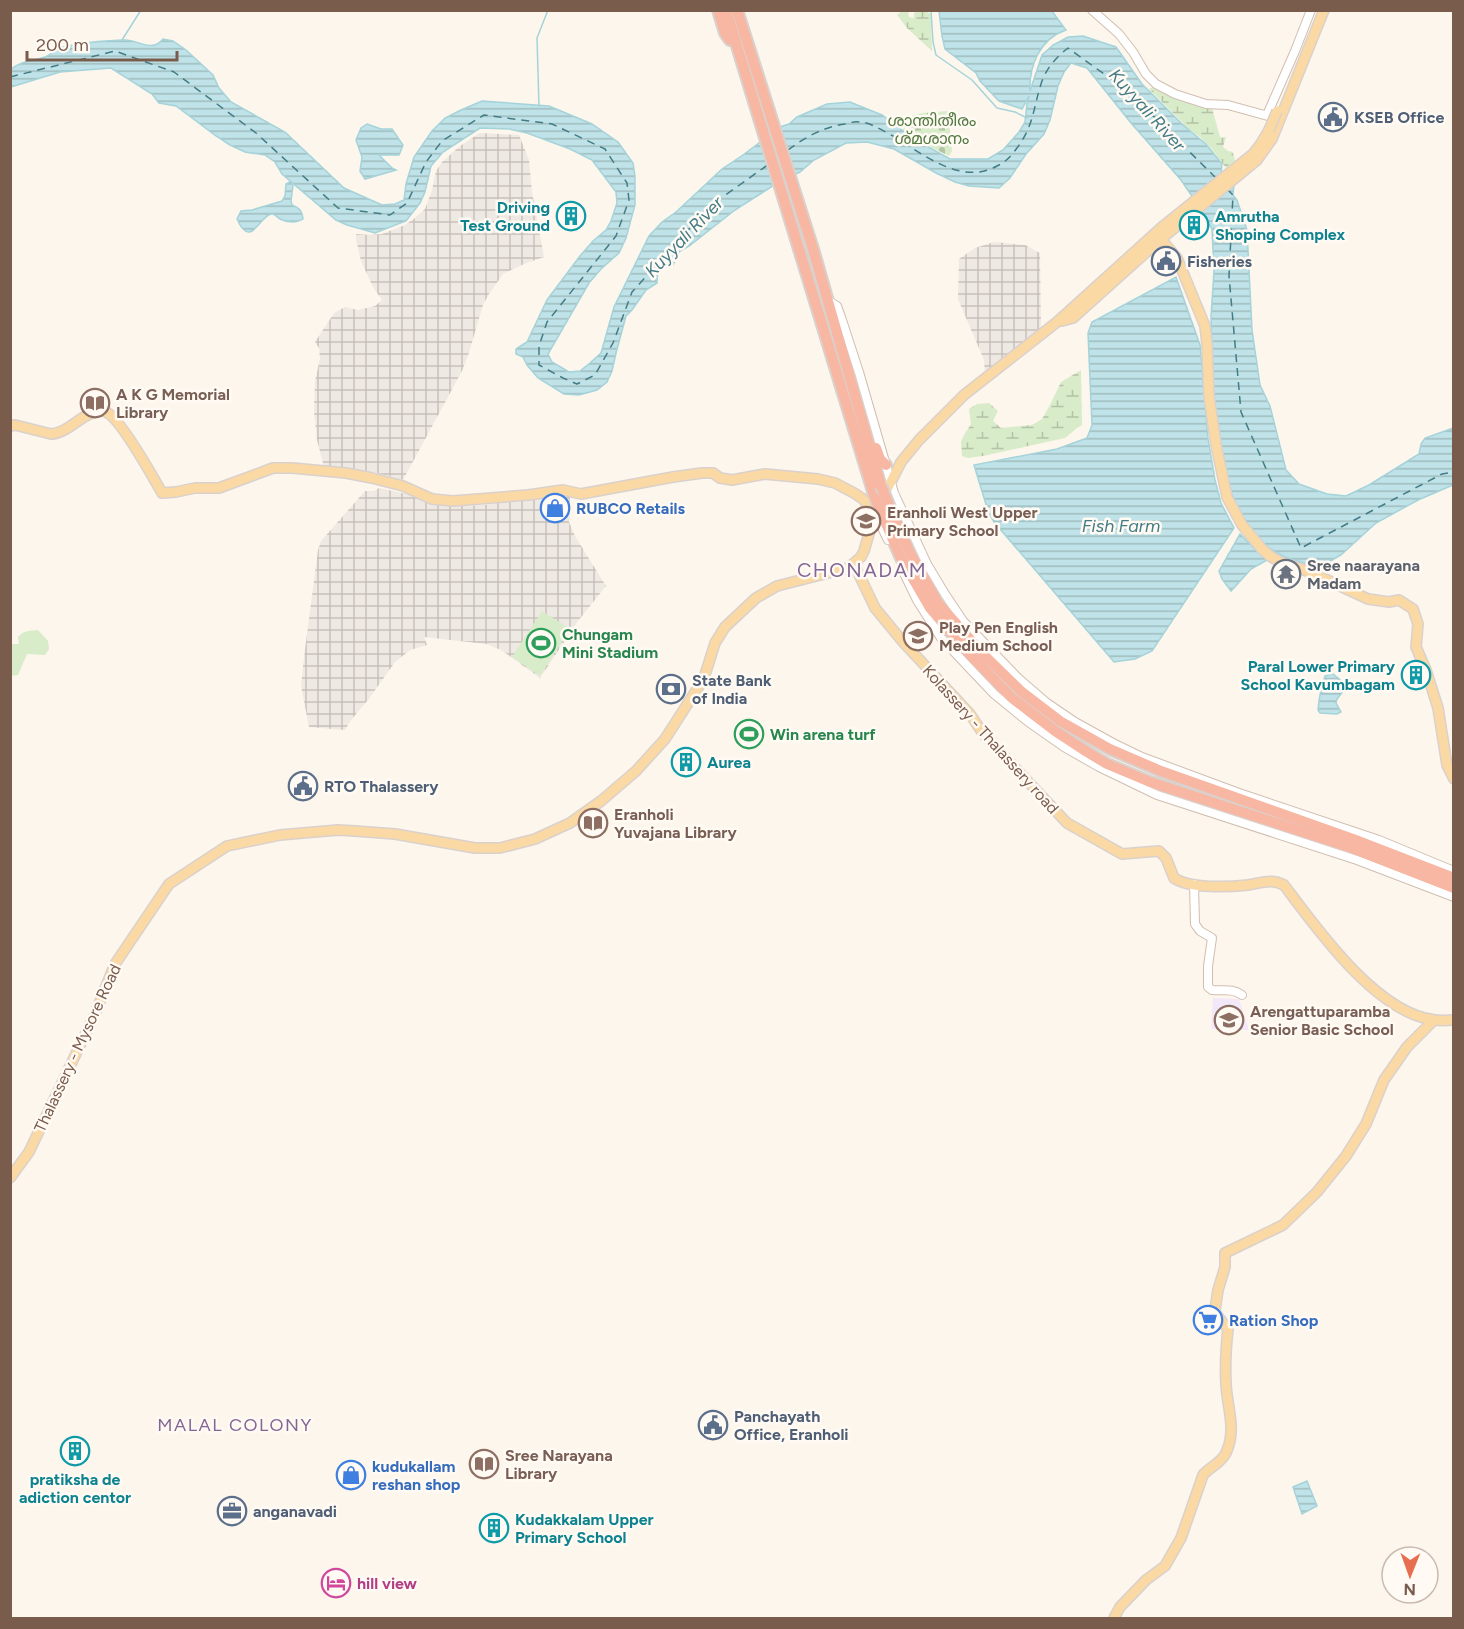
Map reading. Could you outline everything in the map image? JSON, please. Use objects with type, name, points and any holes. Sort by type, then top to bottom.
[{"type":"highway","points":[[718,10],[725,33],[738,53]]},
{"type":"highway","points":[[726,10],[875,498],[901,558],[930,608],[1012,698],[1055,731],[1107,764],[1150,782],[1349,847],[1454,888]]},
{"type":"highway","points":[[737,10],[813,249],[863,424],[886,483],[883,514],[910,553],[938,603],[984,655],[1022,692],[1060,721],[1110,749],[1161,771],[1353,839],[1454,878]]},
{"type":"highway","points":[[744,10],[756,46],[756,72]]},
{"type":"highway","points":[[863,424],[872,435],[880,459],[886,465]]},
{"type":"highway","points":[[860,449],[864,478]]},
{"type":"main road","points":[[854,564],[861,557],[883,514],[886,483],[919,440],[964,395],[1057,322],[1158,237],[1198,210],[1257,160],[1270,143],[1318,10]]},
{"type":"main road","points":[[1158,237],[1162,227],[1253,154],[1279,115],[1324,10]]},
{"type":"main road","points":[[1158,237],[1177,258],[1205,326],[1213,429],[1227,497],[1236,515],[1262,549],[1280,562],[1310,572],[1368,599],[1389,602],[1399,600],[1413,609],[1418,624],[1416,647],[1438,708],[1447,765],[1454,779]]},
{"type":"main road","points":[[10,426],[15,425],[56,434],[94,412],[104,411],[121,427],[162,493],[195,488],[219,488],[273,468],[345,473],[403,486],[432,499],[453,501],[528,495],[562,489],[581,494],[702,473],[713,473],[720,478],[732,480],[765,474],[835,483],[855,493],[883,514]]},
{"type":"main road","name":"Kolassery - Thalassery road","points":[[854,564],[875,608],[903,642],[970,714],[984,735],[1067,823],[1122,854],[1159,851],[1166,858],[1174,878],[1178,880],[1194,884],[1223,886],[1277,881],[1284,885],[1322,936],[1353,971],[1397,1007],[1434,1020],[1454,1020]]},
{"type":"main road","name":"Thalassery - Mysore Road","points":[[10,1178],[29,1152],[96,1014],[115,964],[169,884],[227,846],[280,835],[338,830],[355,831],[438,840],[474,848],[500,848],[535,839],[570,823],[602,801],[636,771],[665,739],[704,678],[715,644],[725,627],[756,598],[777,586],[837,572],[854,564]]},
{"type":"main road","points":[[1114,1618],[1120,1607],[1146,1580],[1165,1566],[1181,1538],[1203,1475],[1226,1454],[1232,1433],[1226,1386],[1228,1329],[1215,1310],[1225,1267],[1225,1253],[1283,1225],[1317,1192],[1346,1156],[1366,1125],[1384,1080],[1395,1063],[1407,1047],[1434,1020]]},
{"type":"street","points":[[1092,10],[1119,34],[1146,74],[1156,84],[1175,94],[1206,104],[1228,105],[1267,115],[1279,115]]},
{"type":"street","points":[[1267,115],[1311,10]]},
{"type":"street","points":[[827,300],[837,306],[859,372],[886,465],[886,483],[894,493],[919,549],[942,591],[957,612],[984,644],[1018,678],[1047,703],[1075,722],[1142,757],[1239,793],[1380,840],[1454,871]]},
{"type":"street","points":[[818,311],[825,345],[864,478],[883,514],[917,600],[941,638],[994,694],[1064,747],[1157,795],[1357,860],[1454,897]]},
{"type":"street","points":[[1194,884],[1195,924],[1200,931],[1212,938],[1208,987],[1212,990],[1236,991],[1242,995]]},
{"type":"shaded area","points":[[480,133],[519,135],[529,160],[532,192],[544,257],[503,274],[489,294],[483,305],[462,371],[403,480],[373,472],[324,467],[317,440],[314,411],[315,381],[320,359],[319,348],[315,342],[334,313],[345,307],[358,310],[375,306],[382,300],[361,261],[356,234],[382,234],[405,225],[415,218],[425,209],[436,171],[442,162]]},
{"type":"shaded area","points":[[994,242],[1025,245],[1040,253],[1041,330],[985,376],[984,360],[958,299],[959,259],[975,248]]},
{"type":"shaded area","points":[[379,488],[407,494],[432,504],[464,506],[570,493],[569,522],[575,536],[606,586],[578,621],[540,678],[501,650],[486,644],[424,637],[427,645],[410,650],[395,662],[345,730],[309,727],[301,686],[318,550],[321,541],[365,491],[374,491]]},
{"type":"shaded area","points":[[1417,658],[1426,688],[1423,689],[1414,689],[1409,686],[1408,670]]},
{"type":"shaded area","name":"Arengattuparamba Senior Basic School","points":[[1213,998],[1239,999],[1249,1030],[1211,1029]]},
{"type":"green space","points":[[902,11],[911,11],[908,13],[909,17],[914,18],[914,13],[919,11],[931,14],[932,51],[907,28],[897,15]]},
{"type":"green space","points":[[1153,87],[1182,100],[1212,108],[1220,137],[1226,137],[1223,147],[1233,152],[1235,161],[1226,168],[1211,148],[1183,125],[1149,89]]},
{"type":"green space","name":"ശാന്തിതീരം ശ്മശാനം","points":[[948,111],[952,151],[949,156],[903,130],[906,120],[913,115]]},
{"type":"green space","points":[[1081,370],[1082,425],[1065,438],[983,456],[968,458],[962,456],[961,442],[971,424],[969,409],[977,404],[989,403],[998,411],[993,421],[1001,428],[1032,425],[1042,419],[1061,382]]},
{"type":"green space","name":"Chungam Mini Stadium","points":[[542,611],[570,629],[540,676],[512,657]]},
{"type":"green space","points":[[38,630],[48,641],[49,649],[45,655],[27,654],[18,675],[11,676],[11,644],[19,644],[18,637],[23,633]]},
{"type":"green space","name":"Win arena turf","points":[[755,722],[760,740],[743,745],[738,727]]},
{"type":"water","name":"Kuyyali River","points":[[939,11],[1052,11],[1066,30],[1049,40],[1038,54],[1030,81],[1030,91],[1042,55],[1053,45],[1068,37],[1083,36],[1116,47],[1142,84],[1183,125],[1206,144],[1222,164],[1221,175],[1234,185],[1233,195],[1237,200],[1247,230],[1252,330],[1260,385],[1270,406],[1286,470],[1299,484],[1327,494],[1346,496],[1369,485],[1419,454],[1425,438],[1453,428],[1453,485],[1418,500],[1376,523],[1341,555],[1327,563],[1313,566],[1285,557],[1261,544],[1239,513],[1224,473],[1214,419],[1211,317],[1214,271],[1212,229],[1181,180],[1087,68],[1071,63],[1058,86],[1050,120],[1044,134],[1026,154],[1010,178],[999,188],[969,186],[955,182],[894,149],[867,142],[846,143],[814,160],[800,172],[782,180],[735,210],[680,251],[673,265],[660,269],[657,283],[646,290],[626,316],[607,382],[597,390],[579,395],[564,394],[538,378],[523,357],[516,354],[516,349],[527,342],[547,300],[580,256],[606,230],[611,221],[617,203],[616,192],[592,160],[527,133],[509,129],[480,128],[443,152],[431,166],[420,203],[406,221],[375,233],[336,220],[282,174],[275,162],[265,155],[245,152],[230,145],[176,106],[159,103],[152,94],[111,68],[60,72],[11,87],[11,69],[47,56],[60,48],[84,43],[125,40],[145,45],[154,45],[163,39],[173,41],[213,75],[219,88],[231,102],[285,132],[344,188],[382,205],[395,204],[404,200],[414,157],[432,131],[445,118],[482,101],[549,106],[592,124],[618,142],[633,163],[635,205],[626,238],[619,253],[589,283],[548,354],[552,362],[569,372],[580,371],[601,353],[614,307],[649,236],[722,169],[797,117],[827,104],[850,102],[882,115],[914,139],[950,159],[988,159],[1003,150],[1025,122],[1029,96],[1022,109],[999,101],[980,81],[976,73],[945,49]]},
{"type":"water","points":[[367,124],[381,129],[392,129],[403,145],[399,155],[379,155],[396,170],[365,179],[360,171],[362,157],[356,140],[361,128]]},
{"type":"water","points":[[290,182],[293,185],[292,205],[300,210],[303,219],[289,222],[272,214],[251,231],[247,232],[242,228],[237,219],[241,211],[282,201],[286,184]]},
{"type":"water","name":"Fish Farm","points":[[1176,277],[1200,345],[1208,439],[1215,480],[1221,503],[1234,528],[1152,651],[1135,659],[1114,662],[994,522],[988,511],[974,465],[1057,449],[1087,438],[1092,425],[1088,333],[1092,322]]},
{"type":"water","points":[[1240,534],[1269,559],[1251,569],[1231,591],[1219,571]]},
{"type":"water","points":[[1333,674],[1344,683],[1345,689],[1336,703],[1341,712],[1337,714],[1320,713],[1318,706],[1325,676]]},
{"type":"water","points":[[1307,1481],[1317,1506],[1302,1514],[1293,1487]]},
{"type":"waterway","points":[[122,40],[141,10]]},
{"type":"waterway","points":[[539,106],[537,38],[548,10]]},
{"type":"waterway","points":[[931,10],[936,55],[972,80],[997,108],[1015,112],[1027,118]]},
{"type":"ferry route","points":[[788,150],[822,130],[857,122],[868,123],[930,159],[956,170],[983,171],[997,166],[1003,163],[1023,140],[1045,74],[1068,48],[1129,92],[1217,179]]},
{"type":"ferry route","points":[[10,77],[115,51],[174,72],[256,133],[338,208],[390,215],[407,203],[426,162],[442,141],[484,115],[552,124],[605,149],[627,183],[629,200],[616,236],[547,322],[539,346],[539,365],[577,384],[595,375],[613,343],[632,292],[710,206],[769,164]]},
{"type":"ferry route","points":[[1227,189],[1233,195],[1229,276],[1241,412],[1301,548],[1442,474],[1454,472]]},
{"type":"place","name":"KSEB Office","points":[[1333,117]]},
{"type":"place","name":"Driving Test Ground","points":[[571,216]]},
{"type":"place","name":"Amrutha Shoping Complex","points":[[1194,225]]},
{"type":"place","name":"Fisheries","points":[[1166,261]]},
{"type":"place","name":"A K G Memorial Library","points":[[95,403]]},
{"type":"place","name":"RUBCO Retails","points":[[555,508]]},
{"type":"place","name":"Eranholi West Upper Primary School","points":[[866,521]]},
{"type":"place","name":"Sree naarayana Madam","points":[[1286,574]]},
{"type":"place","name":"Play Pen English Medium School","points":[[918,636]]},
{"type":"place","name":"Chungam Mini Stadium","points":[[541,643]]},
{"type":"place","name":"Paral Lower Primary School Kavumbagam","points":[[1416,675]]},
{"type":"place","name":"State Bank of India","points":[[671,689]]},
{"type":"place","name":"Win arena turf","points":[[749,734]]},
{"type":"place","name":"Aurea","points":[[686,762]]},
{"type":"place","name":"RTO Thalassery","points":[[303,786]]},
{"type":"place","name":"Eranholi Yuvajana Library","points":[[593,823]]},
{"type":"place","name":"Arengattuparamba Senior Basic School","points":[[1229,1020]]},
{"type":"place","name":"Ration Shop","points":[[1208,1320]]},
{"type":"place","name":"Panchayath Office, Eranholi","points":[[713,1425]]},
{"type":"place","name":"pratiksha de adiction centor","points":[[75,1451]]},
{"type":"place","name":"Sree Narayana Library","points":[[484,1464]]},
{"type":"place","name":"kudukallam reshan shop","points":[[351,1475]]},
{"type":"place","name":"anganavadi","points":[[232,1511]]},
{"type":"place","name":"Kudakkalam Upper Primary School","points":[[494,1528]]},
{"type":"place","name":"hill view","points":[[336,1583]]},
{"type":"district","name":"CHONADAM","points":[[862,570]]},
{"type":"district","name":"MALAL COLONY","points":[[235,1425]]}]
